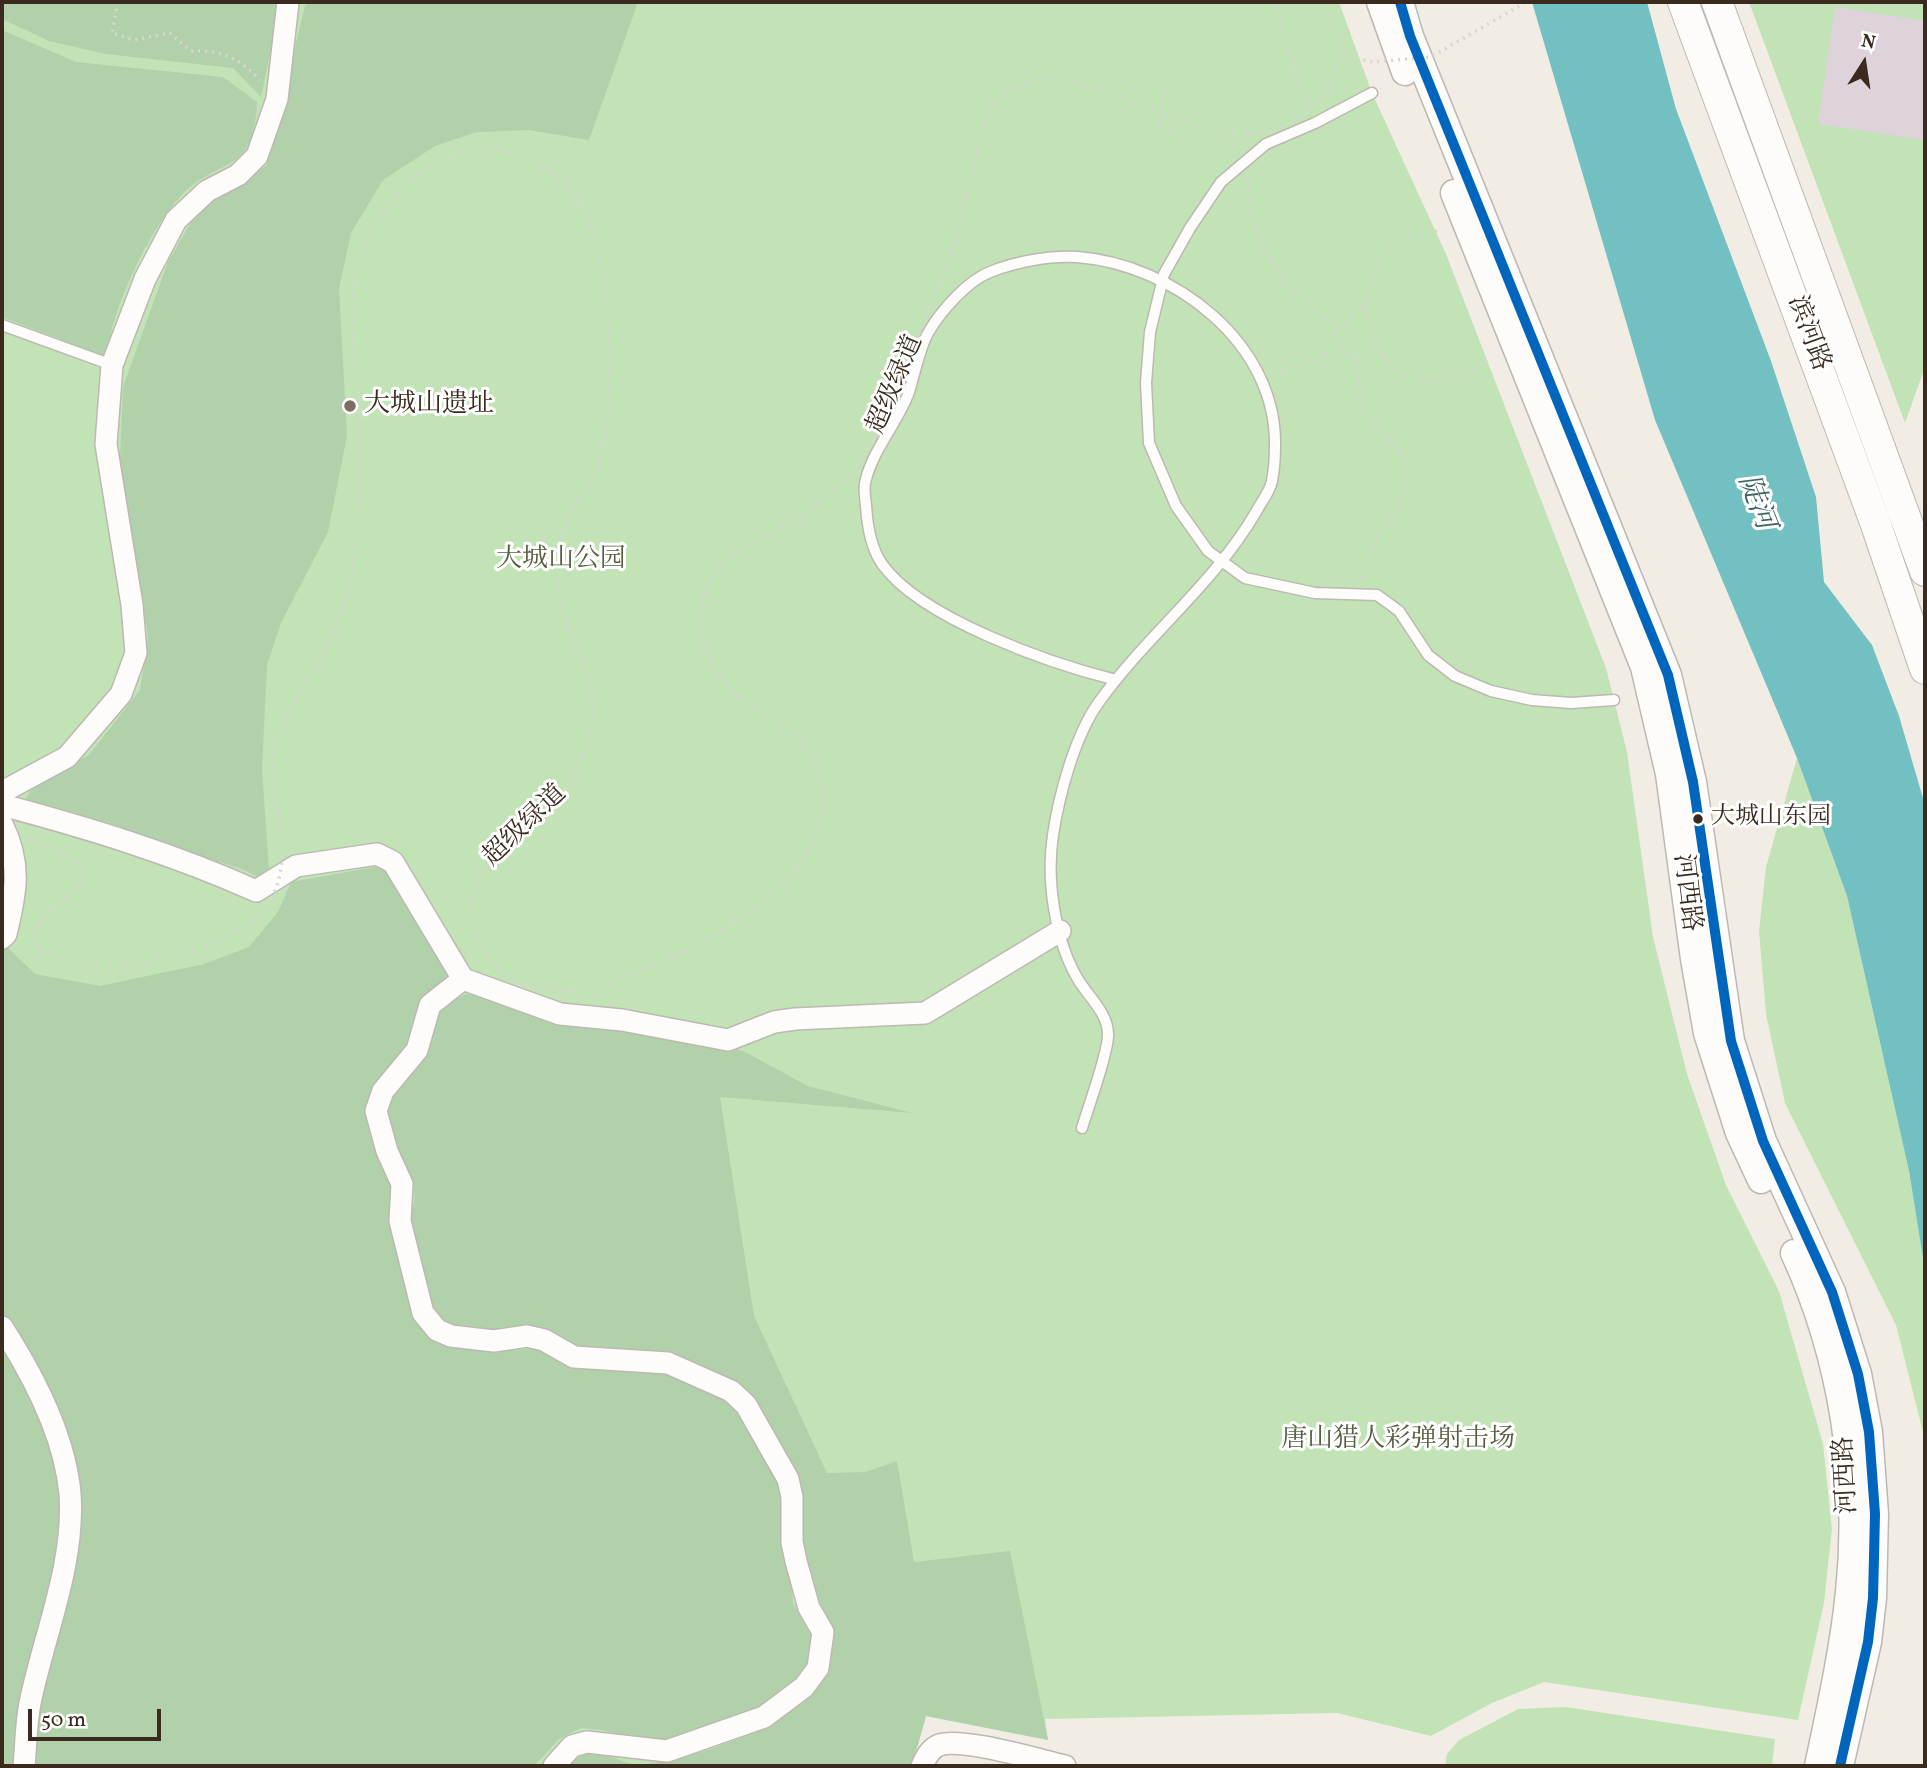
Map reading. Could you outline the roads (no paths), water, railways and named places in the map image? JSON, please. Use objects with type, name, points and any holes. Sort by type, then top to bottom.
[{"type":"main road","name":"滨河路","points":[[1683,2],[1875,522],[1925,669]]},
{"type":"main road","name":"滨河路","points":[[1717,2],[1925,571]]},
{"type":"street","points":[[2,797],[4,792],[66,757],[97,724],[121,694],[136,653],[132,604],[106,444],[112,365],[145,279],[176,220],[207,191],[238,175],[257,156],[277,99],[288,2]]},
{"type":"street","name":"河西路","points":[[1380,2],[1388,31],[1644,667],[1670,774],[1694,959],[1707,1033],[1739,1133],[1808,1283],[1834,1365],[1845,1424],[1852,1505],[1849,1589],[1838,1668],[1818,1766]]},
{"type":"street","name":"河西路","points":[[1400,2],[1410,36],[1668,675],[1693,782],[1731,1041],[1763,1141],[1832,1292],[1858,1374],[1869,1432],[1875,1514],[1873,1598],[1868,1642],[1840,1766]]},
{"type":"street","points":[[2,805],[107,835],[209,870],[256,891],[296,866],[377,854],[393,862],[463,979],[560,1014],[621,1020],[728,1040],[785,1021],[925,1013],[1060,931]]},
{"type":"street","points":[[2,824],[10,841],[17,886],[6,934],[2,939]]},
{"type":"street","points":[[463,979],[430,1005],[417,1050],[383,1091],[376,1111],[387,1151],[401,1184],[400,1221],[423,1313],[437,1329],[451,1336],[494,1340],[527,1336],[544,1340],[574,1357],[668,1363],[731,1391],[746,1405],[788,1479],[792,1497],[792,1542],[796,1561],[809,1608],[824,1632],[818,1668],[804,1687],[764,1717],[667,1751],[587,1742],[572,1746],[554,1766]]},
{"type":"street","points":[[2,1327],[42,1400],[59,1445],[70,1493],[55,1614],[30,1704],[24,1766]]},
{"type":"street","points":[[922,1766],[926,1756],[938,1746],[958,1743],[1065,1766]]},
{"type":"lane","points":[[1372,93],[1315,123],[1266,144],[1222,182],[1164,274],[1150,332],[1146,383],[1149,443],[1176,506],[1208,551],[1245,578],[1315,593],[1377,595],[1399,611],[1428,655],[1455,676],[1491,691],[1532,700],[1571,703],[1614,700]]},
{"type":"lane","points":[[1082,1128],[1109,1033],[1099,1008],[1077,979],[1060,931],[1052,887],[1052,838],[1069,769],[1095,707],[1116,680],[1197,593],[1245,531],[1272,485],[1275,443],[1270,399],[1252,359],[1226,327],[1193,300],[1147,274],[1076,257],[1041,259],[987,273],[955,299],[927,334],[904,407],[864,481],[867,523],[880,562],[905,587],[974,627],[1061,666],[1116,680]]},
{"type":"lane","points":[[2,325],[112,365]]},
{"type":"water","name":"陡河","points":[[1532,2],[1647,2],[1676,109],[1771,361],[1816,497],[1824,582],[1872,645],[1899,716],[1925,805],[1925,1271],[1909,1171],[1847,896],[1797,758],[1655,420]]},
{"type":"place","name":"大城山遗址","points":[[350,406]]},
{"type":"place","name":"大城山东园","points":[[1698,819]]},
{"type":"park label","name":"大城山公园","points":[[561,561]]},
{"type":"park label","name":"唐山猎人彩弹射击场","points":[[1398,1441]]}]
